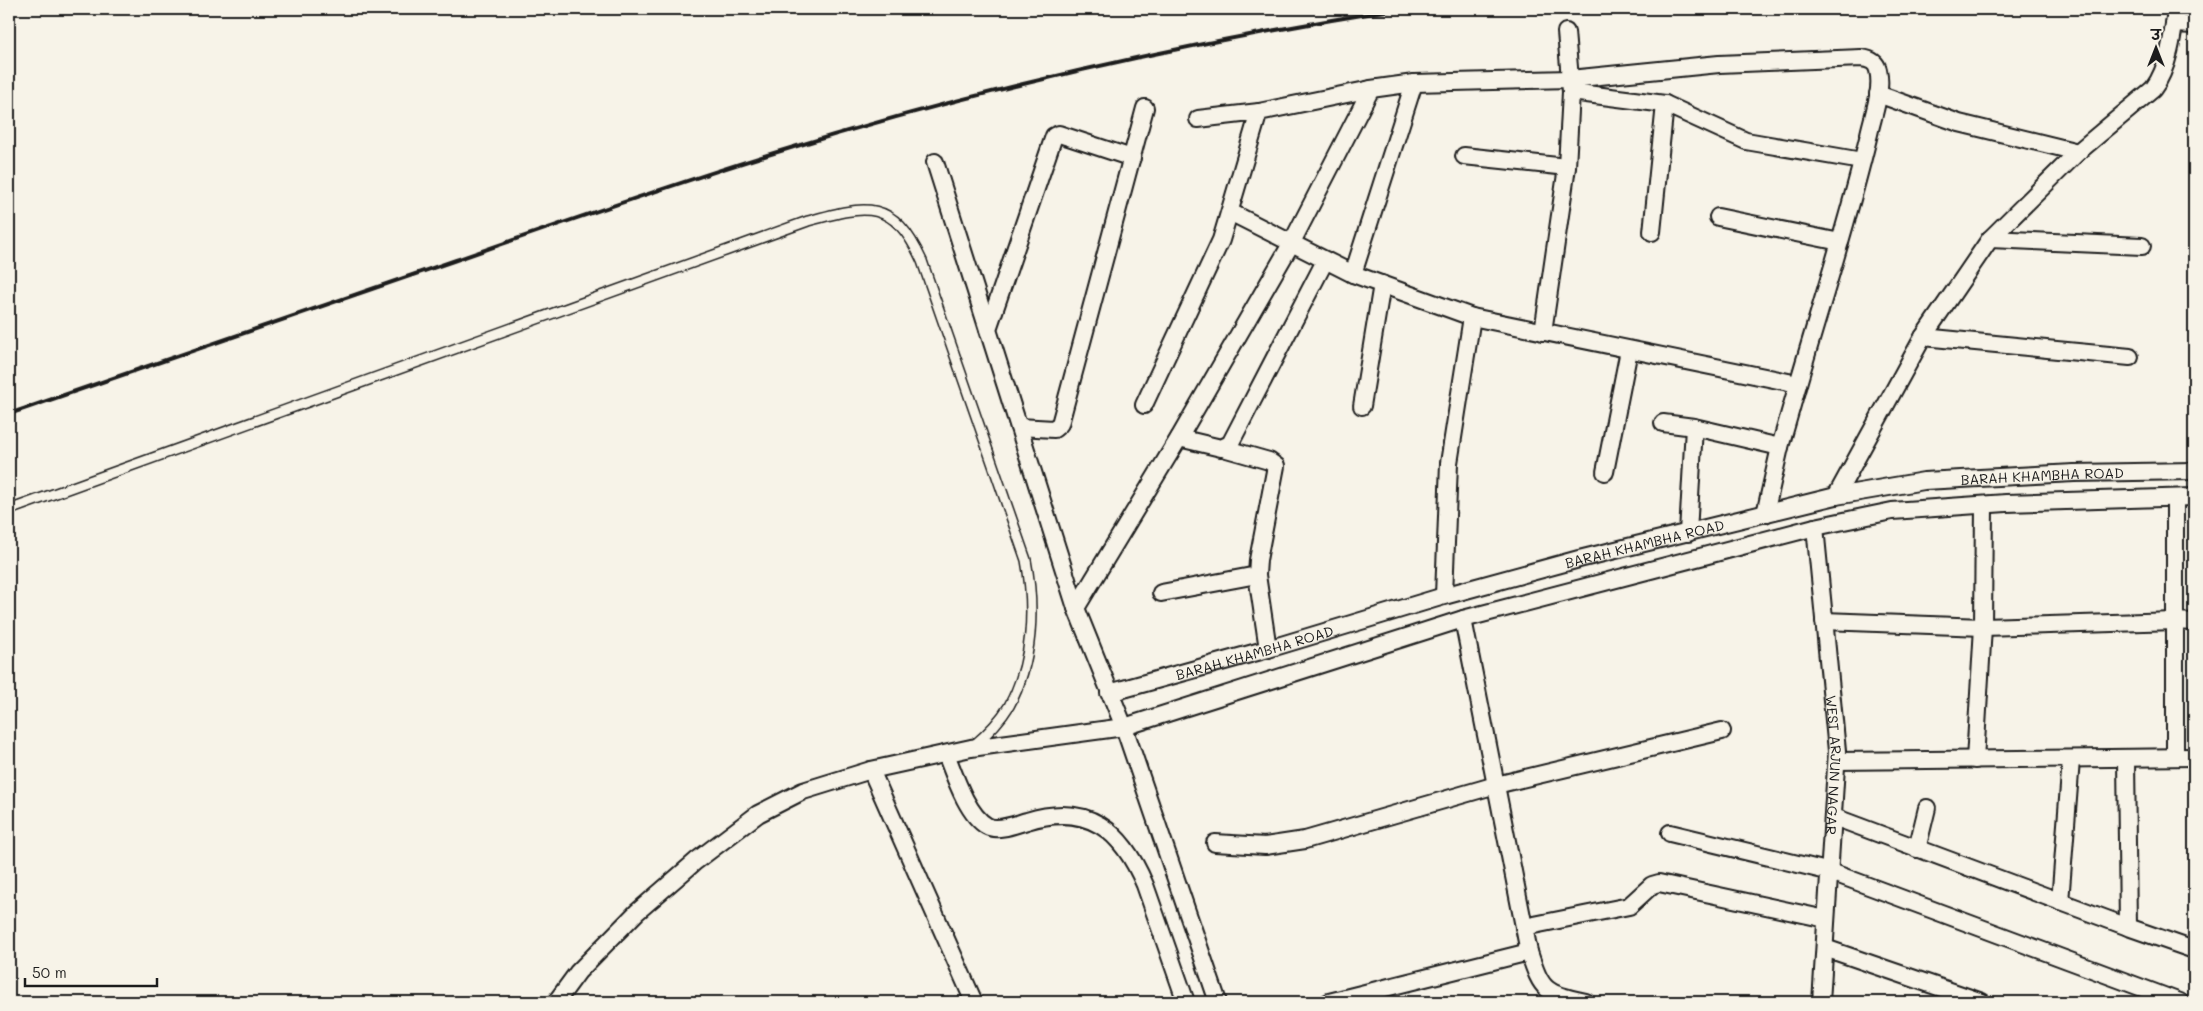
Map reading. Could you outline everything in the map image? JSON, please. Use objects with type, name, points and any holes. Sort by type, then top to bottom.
[{"type":"street","points":[[1836,496],[1923,337],[1990,239],[2078,152],[2159,81],[2175,17],[2194,25]]},
{"type":"street","points":[[1543,332],[1566,166],[1571,86],[1566,32]]},
{"type":"street","points":[[1198,118],[1259,112],[1371,89],[1414,83],[1571,86],[1719,64],[1861,58],[1871,60],[1878,70],[1878,94],[1840,242],[1780,447],[1765,514]]},
{"type":"street","points":[[1353,274],[1414,83]]},
{"type":"street","points":[[1571,86],[1665,104],[1746,141],[1862,161]]},
{"type":"street","points":[[1076,608],[1179,438],[1291,244],[1371,89]]},
{"type":"street","points":[[1878,94],[1959,123],[2078,152]]},
{"type":"street","points":[[1652,232],[1665,104]]},
{"type":"street","points":[[1019,427],[1054,429],[1060,424],[1145,108]]},
{"type":"street","points":[[1144,405],[1221,240],[1259,112]]},
{"type":"street","points":[[988,330],[1054,136],[1059,134],[1132,158]]},
{"type":"street","points":[[1464,156],[1566,166]]},
{"type":"street","points":[[935,162],[1076,608],[1124,727],[1218,1002]]},
{"type":"street","points":[[1230,212],[1353,274],[1472,316],[1798,384]]},
{"type":"street","points":[[1718,217],[1840,242]]},
{"type":"street","points":[[1990,239],[2142,246]]},
{"type":"street","points":[[1223,448],[1230,444],[1325,261]]},
{"type":"street","points":[[1362,406],[1382,284]]},
{"type":"street","points":[[1444,596],[1449,463],[1472,316]]},
{"type":"street","points":[[1923,337],[2130,357]]},
{"type":"street","points":[[1605,472],[1629,350]]},
{"type":"street","points":[[1664,423],[1694,427],[1780,447]]},
{"type":"street","points":[[1688,533],[1694,427]]},
{"type":"street","points":[[1179,438],[1269,461],[1276,466],[1258,560],[1257,575],[1268,649]]},
{"type":"street","name":"BARAH KHAMBHA ROAD","points":[[1109,693],[1268,649],[1444,596],[1836,496],[1924,481],[2074,473],[2194,471]]},
{"type":"street","name":"BARAH KHAMBHA ROAD","points":[[556,1002],[578,972],[637,912],[696,860],[750,820],[803,790],[871,770],[971,748],[1124,727],[1462,619],[1815,527],[1892,511],[1984,505],[2194,497]]},
{"type":"street","points":[[2175,498],[2175,757]]},
{"type":"street","points":[[1975,760],[1983,627],[1984,505]]},
{"type":"street","name":"WEST ARJUN NAGAR","points":[[1815,527],[1838,761],[1821,1002]]},
{"type":"street","points":[[1161,592],[1257,575]]},
{"type":"street","points":[[1462,619],[1529,952],[1537,978],[1544,988],[1556,995],[1586,1002]]},
{"type":"street","points":[[1824,621],[1983,627],[2194,622]]},
{"type":"street","points":[[1216,843],[1265,846],[1305,840],[1496,785],[1722,731]]},
{"type":"street","points":[[946,754],[960,789],[976,816],[988,827],[996,828],[1013,825],[1049,814],[1060,814],[1096,823],[1119,839],[1137,866],[1146,885],[1186,1002]]},
{"type":"street","points":[[1838,761],[2126,760],[2194,757]]},
{"type":"street","points":[[2060,902],[2071,760]]},
{"type":"street","points":[[2126,760],[2128,927]]},
{"type":"street","points":[[871,770],[974,1002]]},
{"type":"street","points":[[1917,849],[1926,808]]},
{"type":"street","points":[[1834,818],[2194,950]]},
{"type":"street","points":[[1670,833],[1831,872],[2180,1002]]},
{"type":"street","points":[[1524,927],[1629,906],[1652,885],[1659,883],[1826,919]]},
{"type":"street","points":[[1825,948],[1982,1002]]},
{"type":"street","points":[[1329,1002],[1529,952]]},
{"type":"lane","points":[[9,510],[808,221],[849,210],[867,209],[883,214],[899,223],[911,237],[922,261],[1026,560],[1030,584],[1031,611],[1025,668],[1008,706],[985,736],[971,748]]},
{"type":"railway","points":[[9,414],[654,192],[850,130],[1005,88],[1162,52],[1398,9]]}]
